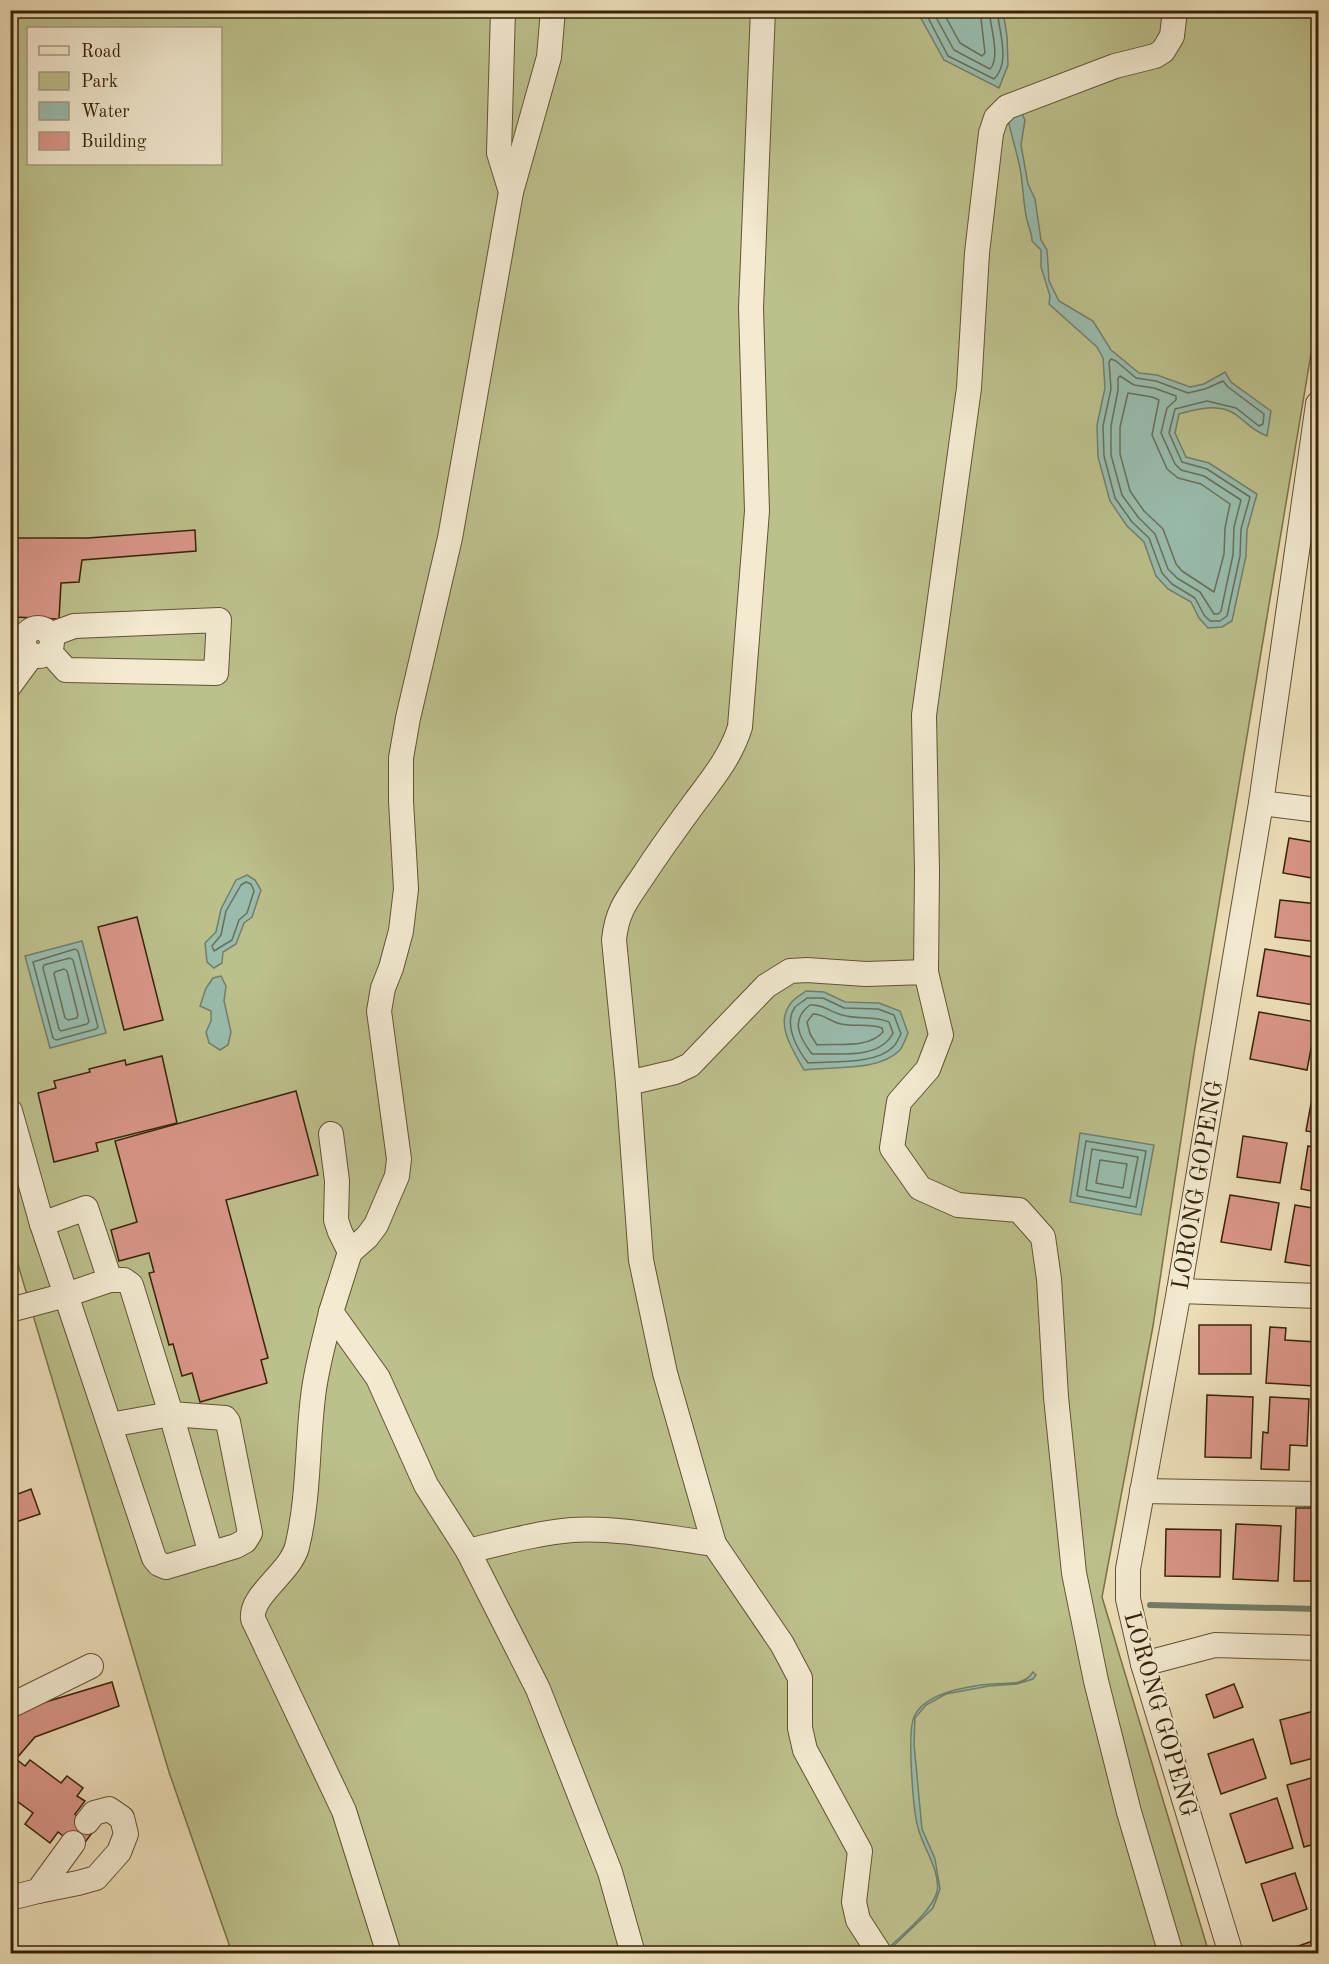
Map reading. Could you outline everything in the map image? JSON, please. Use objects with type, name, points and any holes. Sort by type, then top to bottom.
[{"type":"street","points":[[503,10],[499,153],[511,192]]},
{"type":"street","points":[[389,1953],[344,1811],[252,1619],[254,1605],[282,1572],[296,1550],[304,1494],[313,1394],[331,1311],[350,1252],[367,1237],[376,1225],[397,1176],[399,1159],[379,1011],[383,988],[391,969],[401,931],[406,889],[401,758],[408,718],[450,538],[511,192],[549,57],[553,10]]},
{"type":"street","points":[[763,10],[751,308],[757,511],[740,727],[733,748],[623,905],[616,920],[614,940],[628,1083],[641,1260],[665,1373],[714,1544],[787,1653],[800,1678],[800,1728],[805,1750],[860,1851],[854,1902],[858,1920],[878,1952]]},
{"type":"street","points":[[1172,1953],[1121,1779],[1096,1682],[1074,1573],[1056,1397],[1049,1279],[1043,1237],[1019,1210],[958,1205],[920,1188],[892,1148],[899,1102],[928,1069],[941,1035],[926,972],[924,715],[969,388],[977,253],[991,133],[996,118],[1007,107],[1104,70],[1155,56],[1163,51],[1172,36],[1175,10]]},
{"type":"street","name":"LORONG GOPENG","points":[[1231,1953],[1143,1664],[1128,1599],[1128,1569],[1179,1291],[1261,803],[1318,404]]},
{"type":"street","points":[[10,685],[29,643],[74,626],[219,620],[216,673],[66,670],[29,643]]},
{"type":"street","points":[[1261,803],[1318,810]]},
{"type":"street","points":[[628,1083],[675,1072],[690,1065],[766,986],[790,971],[866,974],[926,972]]},
{"type":"street","points":[[10,1111],[42,1224],[154,1558],[166,1567],[236,1546],[245,1540],[250,1533],[228,1422],[225,1418],[171,1414],[110,1425]]},
{"type":"street","points":[[331,1134],[337,1181],[336,1220],[350,1252]]},
{"type":"street","points":[[42,1224],[86,1208],[110,1280]]},
{"type":"street","points":[[10,1310],[110,1280],[124,1280],[131,1285],[211,1554]]},
{"type":"street","points":[[1179,1291],[1318,1296]]},
{"type":"street","points":[[331,1311],[378,1378],[426,1485],[468,1551],[538,1689],[610,1872],[633,1953]]},
{"type":"street","points":[[1142,1491],[1318,1494]]},
{"type":"street","points":[[468,1551],[573,1530],[615,1532],[714,1544]]},
{"type":"street","points":[[1143,1664],[1215,1645],[1318,1648]]},
{"type":"street","points":[[10,1706],[91,1665]]},
{"type":"street","points":[[10,1898],[96,1878],[119,1852],[126,1834],[122,1818],[109,1809],[94,1813],[87,1822]]},
{"type":"street","points":[[38,1891],[73,1843]]},
{"type":"green space","points":[[10,11],[1318,11],[1318,312],[1194,1053],[1153,1326],[1102,1597],[1209,1953],[232,1953],[169,1772],[11,1241]]},
{"type":"water","points":[[917,11],[1003,11],[1008,65],[999,88],[944,60]]},
{"type":"water","points":[[1017,103],[1025,120],[1021,145],[1028,184],[1035,199],[1041,240],[1047,250],[1049,281],[1059,301],[1093,321],[1111,350],[1139,373],[1157,375],[1190,387],[1204,384],[1225,372],[1231,382],[1271,411],[1267,436],[1253,429],[1235,414],[1222,409],[1200,409],[1179,414],[1175,433],[1186,457],[1209,463],[1257,494],[1247,530],[1246,556],[1232,621],[1222,627],[1208,628],[1199,618],[1191,602],[1168,589],[1156,576],[1144,542],[1127,526],[1110,501],[1098,457],[1097,425],[1105,388],[1103,358],[1097,347],[1049,304],[1050,296],[1041,267],[1041,250],[1032,241],[1027,222],[1020,168],[1006,109]]},
{"type":"water","points":[[247,875],[255,880],[261,890],[252,917],[244,923],[236,944],[223,952],[222,963],[214,968],[207,962],[205,943],[216,932],[221,909],[236,880]]},
{"type":"water","points":[[82,941],[106,1033],[50,1048],[25,956]]},
{"type":"water","points":[[221,976],[226,986],[224,1001],[231,1032],[228,1045],[220,1050],[209,1043],[206,1032],[211,1021],[211,1011],[200,1006],[206,988],[213,978]]},
{"type":"water","points":[[806,991],[824,992],[845,1002],[879,1003],[900,1011],[908,1033],[900,1050],[891,1057],[868,1065],[804,1070],[787,1037],[784,1020],[792,1001]]},
{"type":"water","points":[[1080,1133],[1154,1145],[1141,1215],[1070,1202]]},
{"type":"water","points":[[1033,1672],[1036,1675],[1033,1679],[1017,1684],[989,1686],[946,1694],[926,1705],[915,1718],[914,1744],[922,1829],[935,1859],[940,1889],[933,1908],[886,1953],[882,1954],[921,1917],[934,1900],[938,1885],[919,1831],[915,1808],[911,1756],[914,1717],[927,1702],[948,1692],[981,1685],[1019,1682],[1025,1680]]},
{"type":"building","points":[[195,530],[196,551],[82,560],[79,582],[61,583],[59,619],[14,617],[17,582],[10,580],[10,538],[88,538]]},
{"type":"building","points":[[1289,838],[1318,843],[1318,879],[1283,873]]},
{"type":"building","points":[[1280,900],[1318,904],[1318,942],[1275,937]]},
{"type":"building","points":[[137,917],[163,1020],[124,1030],[98,927]]},
{"type":"building","points":[[1265,949],[1318,958],[1314,1005],[1257,996]]},
{"type":"building","points":[[1259,1012],[1316,1022],[1307,1070],[1250,1059]]},
{"type":"building","points":[[162,1056],[177,1123],[96,1143],[98,1151],[54,1162],[38,1093],[56,1088],[54,1081],[90,1072],[89,1069],[125,1060],[126,1065]]},
{"type":"building","points":[[1315,1082],[1318,1083],[1318,1133],[1306,1131]]},
{"type":"building","points":[[296,1091],[318,1175],[226,1200],[268,1358],[261,1360],[267,1383],[200,1402],[192,1373],[182,1376],[173,1344],[169,1345],[149,1273],[154,1272],[149,1253],[119,1261],[111,1230],[137,1222],[115,1141]]},
{"type":"building","points":[[1243,1136],[1287,1143],[1280,1183],[1237,1177]]},
{"type":"building","points":[[1308,1146],[1318,1148],[1318,1192],[1301,1189]]},
{"type":"building","points":[[1230,1195],[1279,1203],[1271,1250],[1221,1242]]},
{"type":"building","points":[[1295,1205],[1318,1209],[1318,1267],[1285,1262]]},
{"type":"building","points":[[1199,1325],[1251,1325],[1251,1374],[1199,1374]]},
{"type":"building","points":[[1270,1327],[1286,1328],[1285,1340],[1317,1342],[1314,1386],[1266,1383]]},
{"type":"building","points":[[1207,1395],[1253,1397],[1251,1458],[1205,1457]]},
{"type":"building","points":[[1270,1397],[1309,1399],[1307,1446],[1290,1445],[1289,1470],[1261,1469],[1263,1432],[1268,1433]]},
{"type":"building","points":[[31,1489],[40,1514],[10,1524],[10,1497]]},
{"type":"building","points":[[1296,1508],[1315,1508],[1314,1545],[1318,1546],[1318,1581],[1294,1581]]},
{"type":"building","points":[[1236,1524],[1281,1526],[1278,1581],[1233,1579]]},
{"type":"building","points":[[1166,1529],[1221,1530],[1220,1577],[1165,1576]]},
{"type":"building","points":[[112,1682],[119,1706],[35,1737],[16,1759],[25,1766],[30,1760],[61,1783],[67,1776],[83,1788],[77,1796],[85,1801],[75,1814],[95,1829],[80,1849],[58,1832],[50,1843],[25,1824],[33,1813],[10,1796],[10,1717],[16,1711]]},
{"type":"building","points":[[1234,1684],[1243,1707],[1214,1718],[1206,1695]]},
{"type":"building","points":[[1318,1710],[1318,1757],[1291,1764],[1280,1720]]},
{"type":"building","points":[[1253,1739],[1266,1778],[1221,1794],[1208,1754]]},
{"type":"building","points":[[1318,1776],[1318,1843],[1304,1847],[1287,1785]]},
{"type":"building","points":[[1277,1798],[1293,1848],[1246,1863],[1230,1814]]},
{"type":"building","points":[[1295,1873],[1307,1909],[1273,1921],[1261,1884]]},
{"type":"building","points":[[1318,1939],[1318,1954],[1276,1954]]},
{"type":"waterway","points":[[1150,1605],[1318,1609]]}]
